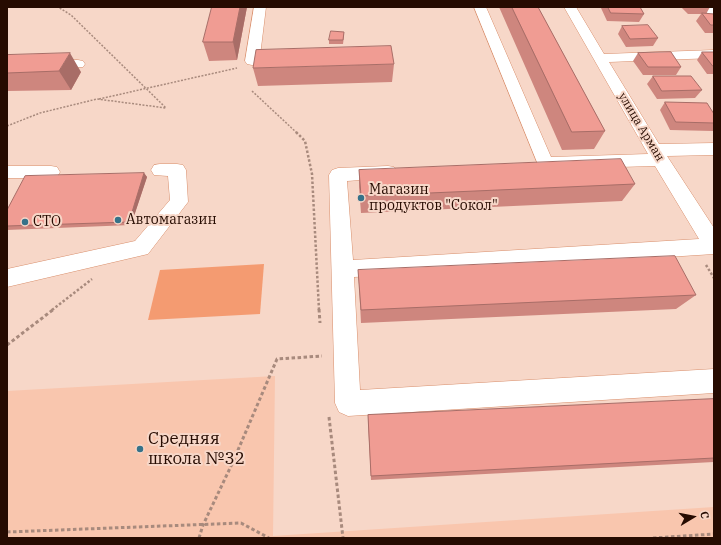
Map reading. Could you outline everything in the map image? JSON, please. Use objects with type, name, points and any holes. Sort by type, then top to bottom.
[{"type":"street","points":[[260,7],[252,61],[299,59]]},
{"type":"street","points":[[480,7],[537,163],[657,155],[714,149]]},
{"type":"street","name":"улица Арман","points":[[570,7],[657,155],[714,245]]},
{"type":"street","points":[[709,7],[714,12]]},
{"type":"street","points":[[599,58],[714,54]]},
{"type":"street","points":[[7,66],[78,64]]},
{"type":"street","points":[[7,278],[141,248],[180,202],[177,170],[160,170]]},
{"type":"street","points":[[402,171],[338,174],[348,403],[714,381]]},
{"type":"street","points":[[7,172],[51,172]]},
{"type":"street","points":[[343,269],[714,245]]},
{"type":"path","points":[[58,7],[71,15],[166,108],[97,99]]},
{"type":"path","points":[[7,126],[40,113],[228,70],[252,61]]},
{"type":"path","points":[[252,91],[305,141],[312,174],[320,325]]},
{"type":"path","points":[[7,345],[93,279]]},
{"type":"path","points":[[199,538],[203,525],[232,464],[277,359],[322,357],[322,349]]},
{"type":"path","points":[[328,411],[343,538]]},
{"type":"path","points":[[7,532],[241,523],[269,538]]},
{"type":"path","points":[[653,538],[714,534]]},
{"type":"shaded area","points":[[264,264],[260,314],[148,320],[160,270]]},
{"type":"shaded area","name":"Средняя школа №32","points":[[275,376],[273,536],[714,507],[714,538],[7,538],[7,391]]},
{"type":"building","points":[[212,7],[240,7],[233,42],[203,42]]},
{"type":"building","points":[[512,7],[538,7],[605,131],[572,132]]},
{"type":"building","points":[[608,7],[640,7],[644,14],[611,13]]},
{"type":"building","points":[[702,13],[714,14],[714,25],[711,25]]},
{"type":"building","points":[[648,25],[658,38],[630,39],[622,26]]},
{"type":"building","points":[[331,31],[344,32],[343,40],[329,40]]},
{"type":"building","points":[[391,46],[394,64],[253,68],[256,50]]},
{"type":"building","points":[[671,52],[681,67],[648,67],[638,53]]},
{"type":"building","points":[[702,52],[714,52],[714,66],[713,66]]},
{"type":"building","points":[[70,53],[59,71],[7,73],[7,55]]},
{"type":"building","points":[[653,76],[691,76],[702,90],[662,91]]},
{"type":"building","points":[[665,102],[707,103],[714,114],[714,123],[676,122]]},
{"type":"building","points":[[621,159],[635,184],[361,196],[359,170]]},
{"type":"building","points":[[144,173],[129,222],[7,226],[7,210],[25,176]]},
{"type":"building","points":[[675,256],[696,295],[361,310],[358,270]]},
{"type":"building","points":[[714,399],[714,458],[371,476],[368,415]]},
{"type":"place","name":"Магазин продуктов \"Сокол\"","points":[[361,198]]},
{"type":"place","name":"Автомагазин","points":[[118,220]]},
{"type":"place","name":"СТО","points":[[25,222]]},
{"type":"place","name":"Средняя школа №32","points":[[140,449]]}]
